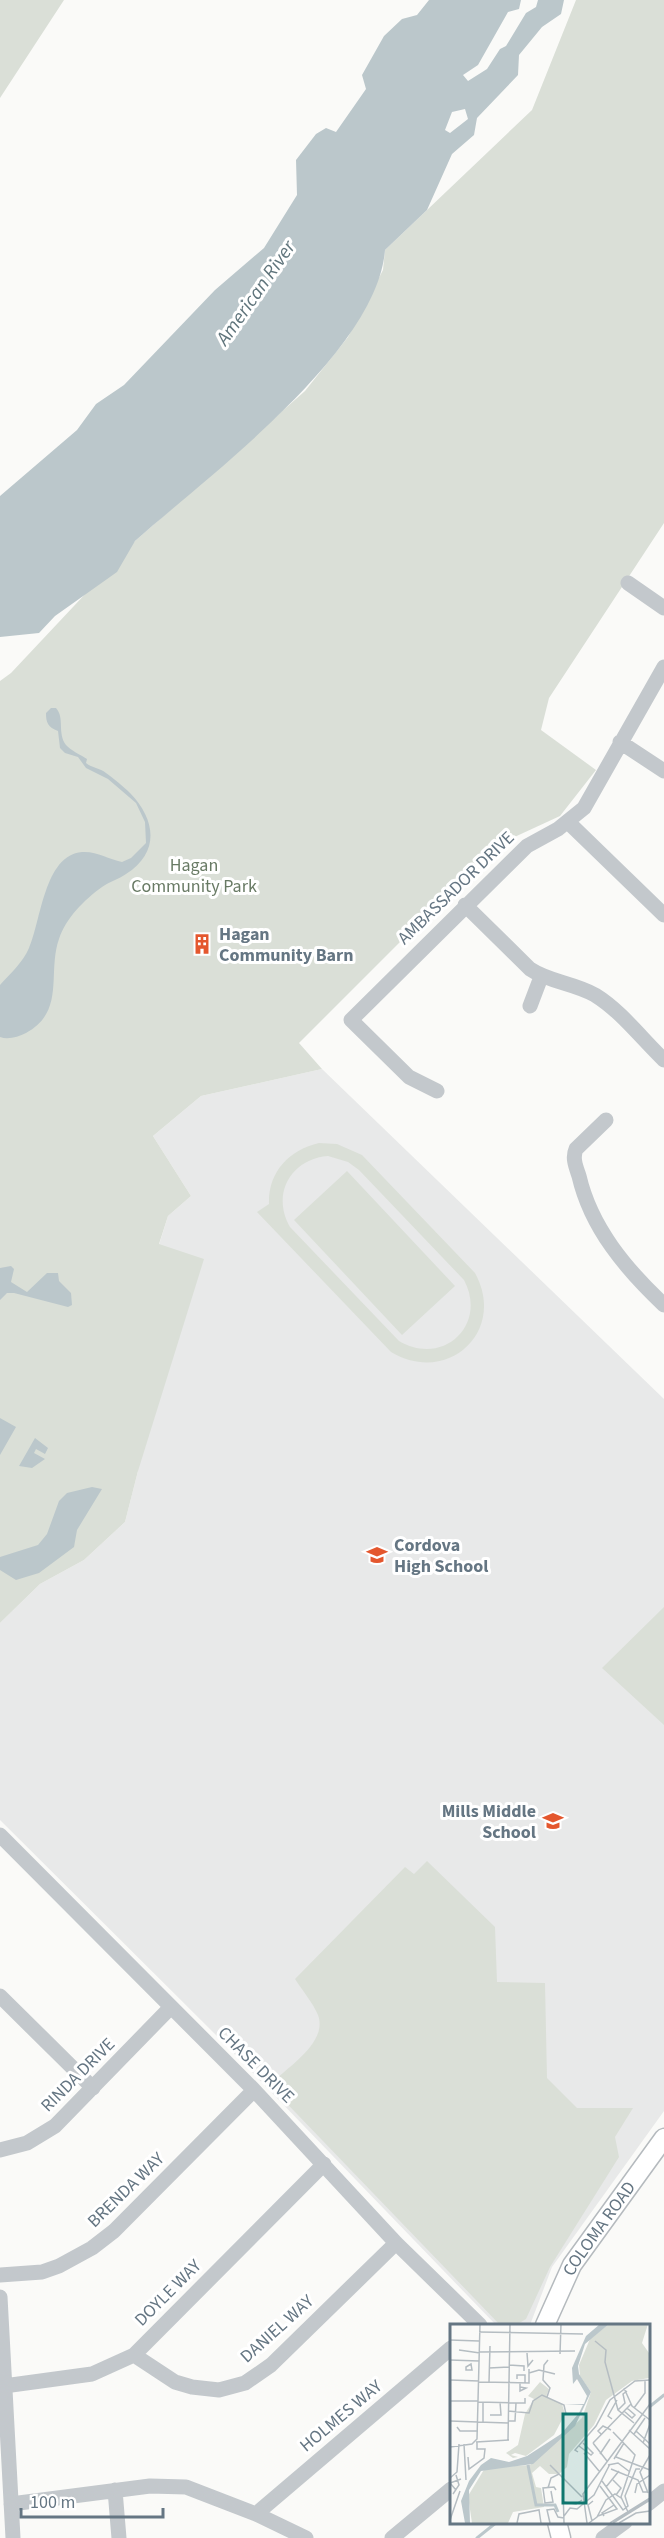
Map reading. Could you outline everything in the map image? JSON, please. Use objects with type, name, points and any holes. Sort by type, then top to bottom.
[{"type":"main road","name":"COLOMA ROAD","points":[[545,2324],[572,2265],[664,2138]]},
{"type":"main road","points":[[557,2523],[561,2538]]},
{"type":"street","points":[[628,583],[664,608]]},
{"type":"street","name":"AMBASSADOR DRIVE","points":[[437,1091],[409,1077],[351,1020],[526,846],[568,822],[590,800],[620,742],[664,667]]},
{"type":"street","points":[[620,742],[664,771]]},
{"type":"street","points":[[568,822],[664,915]]},
{"type":"street","points":[[465,905],[541,977],[570,984],[596,996],[664,1060]]},
{"type":"street","points":[[530,1006],[541,977]]},
{"type":"street","points":[[606,1120],[576,1149],[573,1156],[580,1184],[604,1238],[637,1279],[664,1305]]},
{"type":"street","name":"CHASE DRIVE","points":[[0,1835],[254,2090],[396,2242],[479,2324]]},
{"type":"street","points":[[0,1996],[93,2088]]},
{"type":"street","name":"RINDA DRIVE","points":[[0,2150],[27,2143],[42,2136],[55,2126],[170,2008]]},
{"type":"street","name":"BRENDA WAY","points":[[0,2275],[42,2272],[92,2248],[114,2231],[254,2090]]},
{"type":"street","name":"DOYLE WAY","points":[[4,2386],[92,2374],[112,2367],[134,2355],[324,2164]]},
{"type":"street","name":"DANIEL WAY","points":[[134,2355],[175,2382],[192,2388],[219,2390],[245,2383],[272,2366],[396,2242]]},
{"type":"street","points":[[0,2297],[13,2538]]},
{"type":"street","name":"HOLMES WAY","points":[[256,2514],[450,2350]]},
{"type":"street","points":[[11,2504],[150,2486],[186,2487],[256,2514],[306,2538]]},
{"type":"street","points":[[115,2490],[119,2538]]},
{"type":"street","points":[[392,2538],[450,2490]]},
{"type":"street","points":[[649,2503],[664,2491]]},
{"type":"street","points":[[603,2538],[624,2523]]},
{"type":"shaded area","name":"Cordova High School","points":[[322,1069],[664,1399],[664,2111],[552,2267],[530,2324],[495,2324],[219,2038],[0,1820],[0,1623],[40,1584],[84,1560],[125,1522],[138,1471],[93,1456],[168,1216],[191,1196],[153,1136],[201,1096]]},
{"type":"green space","points":[[0,0],[64,0],[0,98]]},
{"type":"green space","name":"Hagan Community Park","points":[[576,0],[664,0],[664,523],[549,698],[541,730],[596,770],[560,816],[497,845],[299,1043],[322,1069],[201,1096],[153,1136],[191,1196],[168,1216],[159,1244],[204,1259],[138,1471],[125,1522],[84,1560],[40,1584],[0,1623],[0,681],[11,673],[135,541],[305,391],[348,337],[383,270],[385,250],[532,110]]},
{"type":"green space","points":[[319,1143],[337,1144],[362,1155],[475,1273],[483,1294],[483,1315],[478,1332],[466,1347],[451,1357],[433,1362],[412,1361],[391,1352],[257,1212],[269,1204],[272,1182],[282,1164],[308,1146]],"holes":[[[328,1156],[348,1162],[359,1170],[464,1280],[470,1297],[470,1312],[466,1326],[457,1337],[445,1345],[431,1349],[415,1348],[399,1341],[290,1227],[283,1202],[288,1180],[295,1171],[304,1164]]]},
{"type":"green space","points":[[347,1171],[455,1286],[402,1335],[294,1220]]},
{"type":"green space","points":[[664,1607],[664,1725],[602,1668]]},
{"type":"green space","points":[[427,1861],[495,1927],[497,1982],[545,1983],[547,2078],[577,2108],[633,2108],[615,2137],[619,2157],[550,2267],[526,2319],[518,2324],[499,2324],[271,2087],[273,2082],[305,2053],[317,2035],[320,2025],[316,2010],[295,1979],[405,1867],[414,1874]]},
{"type":"water","name":"American River","points":[[429,0],[521,0],[519,9],[508,12],[478,65],[463,75],[468,81],[487,69],[500,49],[506,46],[526,13],[536,7],[538,0],[564,0],[561,14],[542,27],[519,55],[518,75],[477,118],[474,135],[452,154],[427,210],[385,250],[375,289],[353,329],[322,369],[245,447],[135,541],[117,572],[55,616],[39,633],[0,637],[0,496],[77,430],[96,404],[124,385],[215,290],[264,248],[297,195],[296,160],[316,134],[326,128],[336,132],[366,89],[362,75],[384,36],[402,19],[417,15]],"holes":[[[465,109],[468,119],[450,133],[445,130],[452,112]]]},
{"type":"water","points":[[51,708],[56,708],[59,712],[62,736],[66,745],[87,759],[88,765],[104,771],[139,803],[149,825],[149,846],[145,856],[137,865],[95,892],[76,910],[66,924],[56,952],[51,1003],[46,1014],[26,1033],[13,1038],[3,1038],[0,1037],[0,985],[20,963],[29,948],[46,891],[59,865],[69,856],[82,852],[98,854],[122,862],[131,858],[146,843],[145,822],[136,803],[108,779],[86,768],[78,757],[65,753],[60,748],[58,731],[48,724],[46,719],[46,713]]},
{"type":"water","points":[[11,1266],[14,1269],[11,1282],[27,1292],[47,1273],[58,1273],[59,1281],[71,1293],[72,1305],[68,1307],[14,1293],[7,1293],[0,1300],[0,1268]]},
{"type":"water","points":[[0,1418],[16,1427],[0,1455]]},
{"type":"water","points":[[35,1438],[48,1448],[45,1454],[36,1449],[34,1453],[45,1459],[32,1468],[19,1466]]},
{"type":"water","points":[[92,1487],[102,1489],[77,1530],[74,1547],[39,1573],[16,1580],[0,1570],[0,1557],[38,1545],[47,1534],[59,1501],[67,1493]]},
{"type":"waterway","points":[[649,2407],[664,2395]]},
{"type":"waterway","points":[[477,2538],[496,2523]]},
{"type":"place","name":"Hagan Community Barn","points":[[202,944]]},
{"type":"place","name":"Cordova High School","points":[[377,1555]]},
{"type":"place","name":"Mills Middle School","points":[[553,1821]]}]
